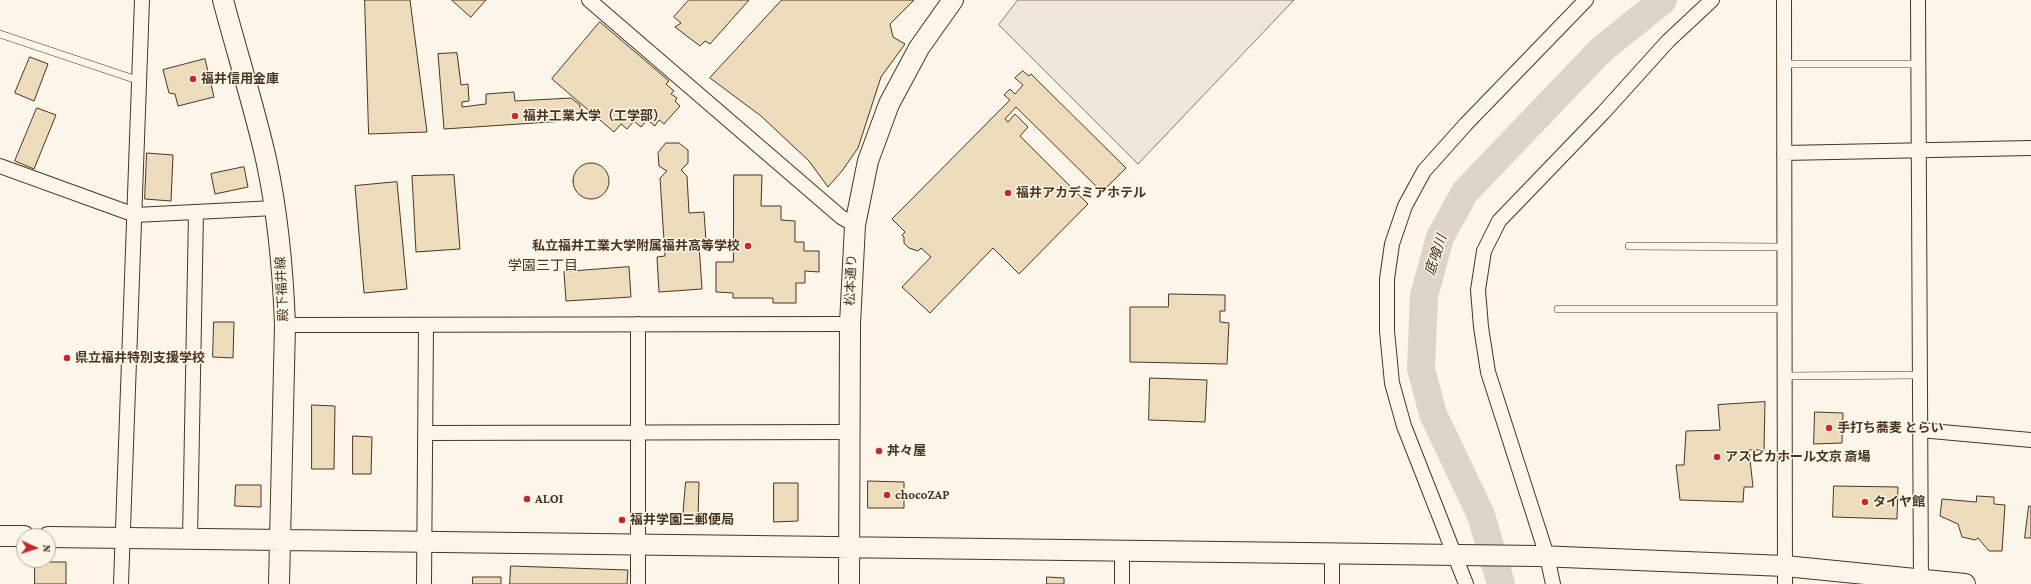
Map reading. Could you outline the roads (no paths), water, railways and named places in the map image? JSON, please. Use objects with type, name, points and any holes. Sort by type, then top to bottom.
[{"type":"street","points":[[121,584],[121,538],[135,215],[142,0]]},
{"type":"street","name":"殿下福井線","points":[[223,0],[266,159],[275,208],[283,287],[284,326],[279,584]]},
{"type":"street","points":[[589,0],[841,217],[854,225]]},
{"type":"street","name":"松本通り","points":[[849,584],[850,324],[854,225],[868,161],[889,104],[919,48],[953,0]]},
{"type":"street","points":[[1466,584],[1461,555],[1404,426],[1392,383],[1387,331],[1387,279],[1392,244],[1405,206],[1424,171],[1466,124],[1586,0]]},
{"type":"street","points":[[1553,584],[1542,556],[1488,372],[1481,328],[1478,290],[1484,251],[1499,221],[1603,113],[1668,41],[1712,0]]},
{"type":"street","points":[[1784,0],[1784,575]]},
{"type":"street","points":[[1918,0],[1921,582]]},
{"type":"street","points":[[1784,153],[2031,148]]},
{"type":"street","points":[[0,166],[135,215],[275,208]]},
{"type":"street","points":[[190,539],[196,212]]},
{"type":"street","points":[[638,324],[638,584]]},
{"type":"street","points":[[284,326],[850,324]]},
{"type":"street","points":[[424,584],[426,325]]},
{"type":"street","points":[[1920,430],[2031,440]]},
{"type":"street","points":[[425,432],[850,432]]},
{"type":"street","points":[[0,536],[16,536]]},
{"type":"street","points":[[56,537],[638,543],[1542,556],[1784,575],[1965,584]]},
{"type":"street","points":[[1122,550],[1122,584]]},
{"type":"street","points":[[1332,553],[1332,584]]},
{"type":"lane","points":[[0,34],[140,81]]},
{"type":"lane","points":[[1784,64],[1918,64]]},
{"type":"lane","points":[[1629,246],[1784,247]]},
{"type":"lane","points":[[1558,309],[1784,309]]},
{"type":"lane","points":[[1785,376],[1920,375]]},
{"type":"waterway","name":"底喰川","points":[[1501,584],[1481,515],[1433,414],[1421,369],[1424,296],[1440,237],[1465,192],[1601,50],[1663,0]]},
{"type":"place","name":"福井信用金庫","points":[[193,79]]},
{"type":"place","name":"福井工業大学（工学部）","points":[[515,116]]},
{"type":"place","name":"福井アカデミアホテル","points":[[1008,193]]},
{"type":"place","name":"私立福井工業大学附属福井高等学校","points":[[748,246]]},
{"type":"place","name":"県立福井特別支援学校","points":[[67,358]]},
{"type":"place","name":"手打ち蕎麦 とらい","points":[[1829,428]]},
{"type":"place","name":"丼々屋","points":[[879,451]]},
{"type":"place","name":"アスピカホール文京 斎場","points":[[1717,457]]},
{"type":"place","name":"chocoZAP","points":[[887,495]]},
{"type":"place","name":"ALOI","points":[[527,499]]},
{"type":"place","name":"タイヤ館","points":[[1865,502]]},
{"type":"place","name":"福井学園三郵便局","points":[[622,520]]},
{"type":"district","name":"学園三丁目","points":[[543,266]]}]
